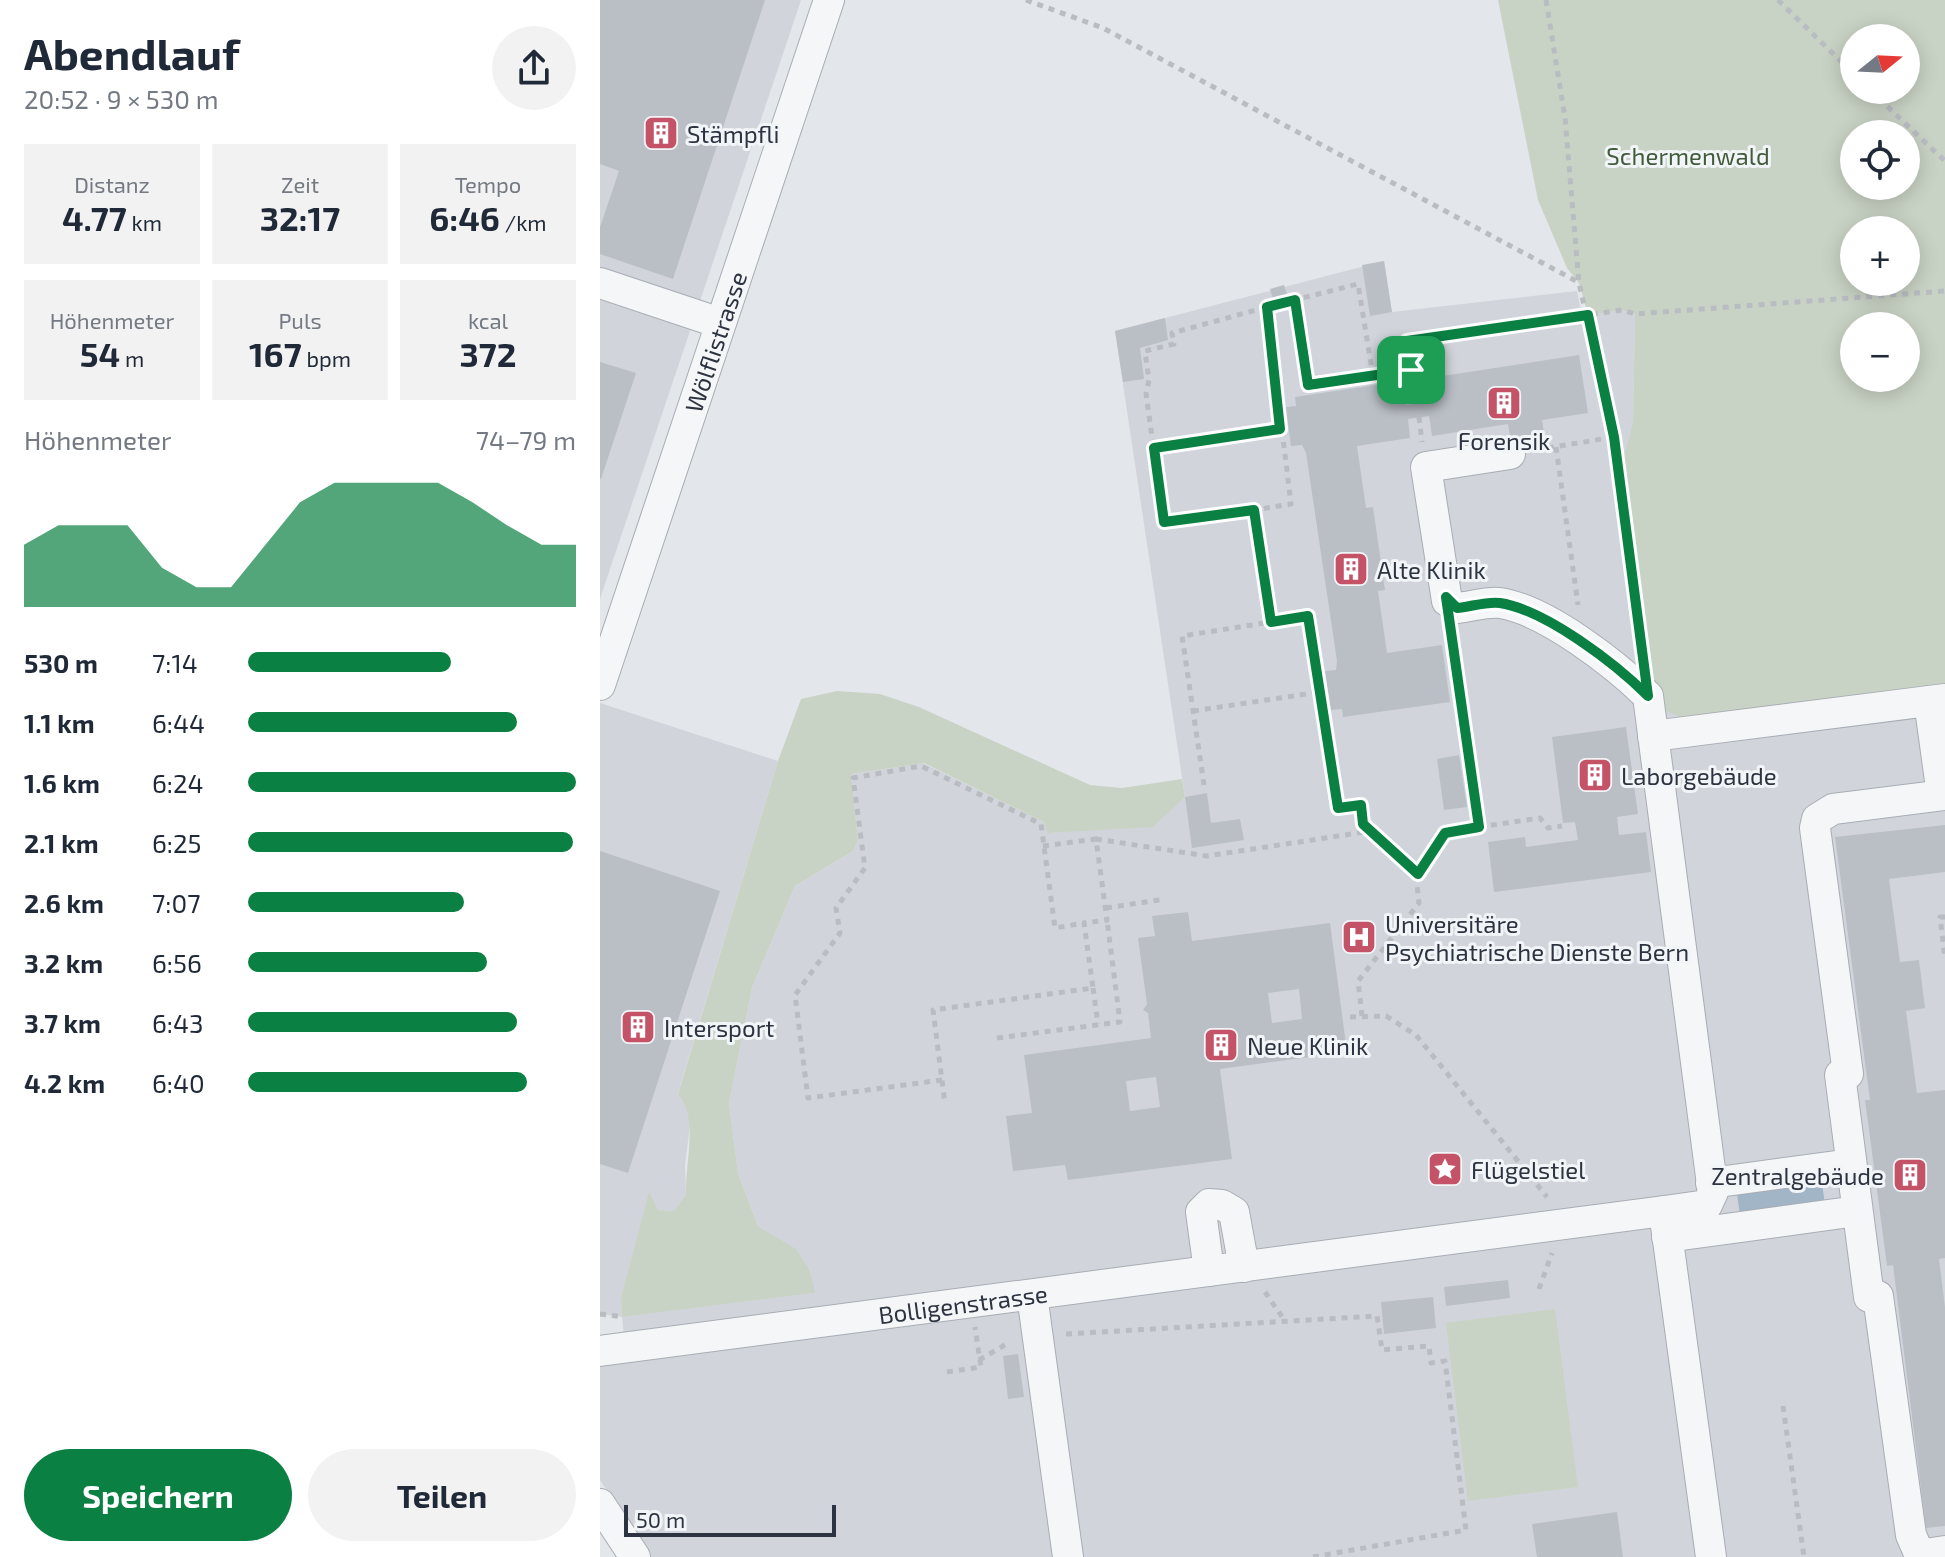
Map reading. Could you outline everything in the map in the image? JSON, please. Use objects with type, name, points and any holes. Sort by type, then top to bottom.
[{"type":"lane","name":"Wölflistrasse","points":[[600,685],[829,0]]},
{"type":"lane","points":[[600,283],[720,323]]},
{"type":"lane","points":[[1510,454],[1426,467],[1446,597],[1457,608],[1495,602],[1519,608],[1584,642],[1648,696],[1711,1183],[1709,1204],[1665,1224]]},
{"type":"lane","points":[[1653,736],[1937,700],[1943,795],[1833,809],[1817,819],[1815,828],[1848,1074],[1840,1075],[1857,1211],[1869,1297],[1878,1296],[1913,1545],[1925,1554],[1945,1551]]},
{"type":"lane","points":[[1711,1183],[1851,1164]]},
{"type":"lane","points":[[1209,1271],[1201,1212],[1209,1204],[1224,1206],[1234,1212],[1244,1267]]},
{"type":"lane","points":[[1665,1224],[1857,1211]]},
{"type":"lane","points":[[1665,1224],[1711,1557]]},
{"type":"lane","name":"Bolligenstrasse","points":[[600,1351],[1326,1256],[1665,1224]]},
{"type":"lane","points":[[1032,1295],[1068,1557]]},
{"type":"lane","points":[[600,1504],[635,1557]]},
{"type":"path","points":[[1026,0],[1103,28],[1579,283]]},
{"type":"path","points":[[1546,0],[1565,118],[1579,283],[1614,437],[1648,696]]},
{"type":"path","points":[[1778,0],[1840,60]]},
{"type":"path","points":[[1885,104],[1945,161]]},
{"type":"path","points":[[1267,307],[1291,504],[1164,522],[1146,394],[1149,380],[1145,351],[1174,344],[1172,333],[1267,307],[1358,284],[1373,376]]},
{"type":"path","points":[[1416,403],[1407,341],[1588,315],[1945,291]]},
{"type":"path","points":[[1295,300],[1308,385],[1411,370]]},
{"type":"path","points":[[1154,448],[1280,429]]},
{"type":"path","points":[[1510,454],[1614,437]]},
{"type":"path","points":[[1556,447],[1584,642]]},
{"type":"path","points":[[1254,510],[1271,622]]},
{"type":"path","points":[[1446,597],[1479,827]]},
{"type":"path","points":[[1204,785],[1182,636],[1308,616],[1338,808],[1361,805],[1363,824],[1418,874]]},
{"type":"path","points":[[1193,711],[1320,692]]},
{"type":"path","points":[[942,1080],[808,1098],[795,995],[840,933],[836,908],[865,868],[853,778],[921,766],[1041,824],[1055,928],[1107,920]]},
{"type":"path","points":[[1362,1016],[1358,981],[1419,903],[1418,874],[1445,833],[1540,818],[1548,828],[1562,826]]},
{"type":"path","points":[[1043,846],[1096,839],[1207,856],[1371,831]]},
{"type":"path","points":[[997,1038],[1120,1022],[1096,839]]},
{"type":"path","points":[[1106,908],[1165,899]]},
{"type":"path","points":[[1945,917],[1940,917],[1945,959]]},
{"type":"path","points":[[1084,923],[1098,1024]]},
{"type":"path","points":[[945,1104],[933,1010],[1093,988]]},
{"type":"path","points":[[1350,1017],[1386,1016],[1420,1038],[1547,1197]]},
{"type":"path","points":[[947,1372],[981,1367],[973,1303]]},
{"type":"path","points":[[600,1314],[622,1317]]},
{"type":"path","points":[[1282,1314],[1285,1321]]},
{"type":"path","points":[[979,1360],[1022,1335],[1038,1333],[1071,1335],[1377,1316],[1382,1350],[1429,1346],[1431,1363],[1445,1361],[1467,1526],[1458,1534],[1313,1557]]},
{"type":"path","points":[[1783,1406],[1804,1557]]},
{"type":"shaded area","points":[[600,0],[801,0],[600,599]]},
{"type":"shaded area","name":"Universitäre Psychiatrische Dienste Bern","points":[[1384,261],[1392,312],[1577,291],[1580,307],[1588,314],[1622,310],[1635,314],[1633,422],[1623,459],[1945,690],[1945,1557],[651,1557],[600,1480],[600,1351],[625,1346],[622,1317],[600,1314],[600,703],[778,761],[678,1093],[688,1105],[690,1125],[685,1165],[686,1194],[674,1211],[657,1210],[649,1194],[621,1297],[622,1316],[814,1293],[810,1270],[796,1250],[758,1226],[738,1173],[729,1103],[752,988],[795,886],[853,851],[858,840],[851,774],[923,763],[1044,822],[1049,833],[1109,828],[1176,805],[1185,797],[1115,331]]},
{"type":"green space","name":"Schermenwald","points":[[1498,0],[1945,0],[1945,690],[1684,719],[1666,711],[1657,700],[1623,459],[1633,422],[1635,314],[1622,310],[1588,315],[1579,283],[1567,268],[1538,200]]},
{"type":"green space","points":[[837,691],[880,694],[919,707],[1090,785],[1122,788],[1182,779],[1185,797],[1153,827],[1048,833],[1044,822],[924,763],[851,774],[858,840],[853,851],[795,886],[752,988],[729,1103],[738,1173],[758,1226],[796,1249],[810,1270],[815,1293],[622,1317],[621,1297],[649,1192],[658,1210],[674,1211],[686,1194],[690,1141],[688,1115],[678,1094],[778,761],[801,699]]},
{"type":"green space","points":[[1555,1309],[1578,1487],[1468,1501],[1446,1323]]},
{"type":"water","points":[[1821,1175],[1825,1205],[1740,1216],[1736,1186]]},
{"type":"building","name":"Stämpfli","points":[[600,0],[765,0],[673,279],[600,254],[600,227],[619,171],[600,164]]},
{"type":"building","points":[[1384,261],[1392,312],[1370,316],[1362,265]]},
{"type":"building","points":[[1284,285],[1287,295],[1273,299],[1270,289]]},
{"type":"building","points":[[1165,318],[1168,340],[1140,348],[1144,379],[1123,382],[1115,331]]},
{"type":"building","name":"Alte Klinik","points":[[1579,355],[1588,413],[1542,420],[1546,445],[1512,450],[1508,424],[1432,436],[1429,416],[1408,419],[1410,438],[1357,446],[1366,508],[1373,507],[1385,590],[1378,591],[1387,653],[1442,645],[1450,702],[1343,717],[1342,709],[1331,710],[1325,671],[1336,670],[1337,661],[1306,453],[1302,445],[1291,446],[1286,407],[1296,406],[1295,397],[1402,381],[1406,405],[1427,402],[1423,379]]},
{"type":"building","points":[[600,362],[636,373],[601,479],[600,479]]},
{"type":"building","name":"Laborgebäude","points":[[1626,727],[1638,814],[1617,817],[1619,835],[1646,832],[1651,872],[1494,892],[1488,842],[1525,837],[1526,847],[1578,840],[1575,822],[1563,823],[1552,737]]},
{"type":"building","points":[[1459,755],[1467,807],[1444,810],[1437,759]]},
{"type":"building","points":[[1207,793],[1211,823],[1240,819],[1244,840],[1192,848],[1185,797]]},
{"type":"building","name":"Zentralgebäude","points":[[1945,825],[1945,872],[1889,879],[1900,962],[1919,960],[1925,1008],[1906,1011],[1917,1093],[1945,1090],[1945,1258],[1939,1259],[1945,1307],[1945,1526],[1926,1528],[1893,1265],[1887,1266],[1865,1100],[1870,1100],[1835,837]]},
{"type":"building","name":"Intersport","points":[[600,851],[720,891],[628,1173],[600,1164]]},
{"type":"building","name":"Neue Klinik","points":[[1188,912],[1192,941],[1330,923],[1347,1052],[1220,1069],[1232,1159],[1068,1180],[1065,1165],[1013,1171],[1006,1116],[1032,1113],[1024,1055],[1151,1038],[1148,1013],[1143,1010],[1147,1004],[1138,938],[1155,936],[1152,916]],"holes":[[[1299,989],[1302,1019],[1272,1023],[1268,993]],[[1156,1077],[1160,1107],[1130,1111],[1126,1081]]]},
{"type":"building","points":[[1508,1280],[1510,1298],[1446,1306],[1444,1287]]},
{"type":"building","points":[[1433,1297],[1436,1328],[1384,1334],[1381,1302]]},
{"type":"building","points":[[1018,1354],[1024,1397],[1008,1399],[1003,1356]]},
{"type":"building","points":[[1617,1512],[1623,1557],[1537,1557],[1532,1524]]},
{"type":"place","name":"Stämpfli","points":[[661,133]]},
{"type":"place","name":"Forensik","points":[[1504,403]]},
{"type":"place","name":"Alte Klinik","points":[[1351,569]]},
{"type":"place","name":"Laborgebäude","points":[[1595,775]]},
{"type":"place","name":"Universitäre Psychiatrische Dienste Bern","points":[[1359,937]]},
{"type":"place","name":"Intersport","points":[[638,1027]]},
{"type":"place","name":"Neue Klinik","points":[[1221,1045]]},
{"type":"place","name":"Flügelstiel","points":[[1445,1169]]},
{"type":"place","name":"Zentralgebäude","points":[[1910,1175]]},
{"type":"route","points":[[1295,300],[1308,385],[1411,370],[1407,341],[1588,315],[1614,437],[1648,696],[1627,675],[1584,642],[1519,608],[1495,602],[1457,608],[1449,604],[1446,597],[1479,827],[1445,833],[1418,874],[1363,824],[1361,805],[1338,808],[1308,616],[1271,622],[1254,510],[1164,522],[1154,448],[1280,429],[1267,307],[1295,300]]}]
